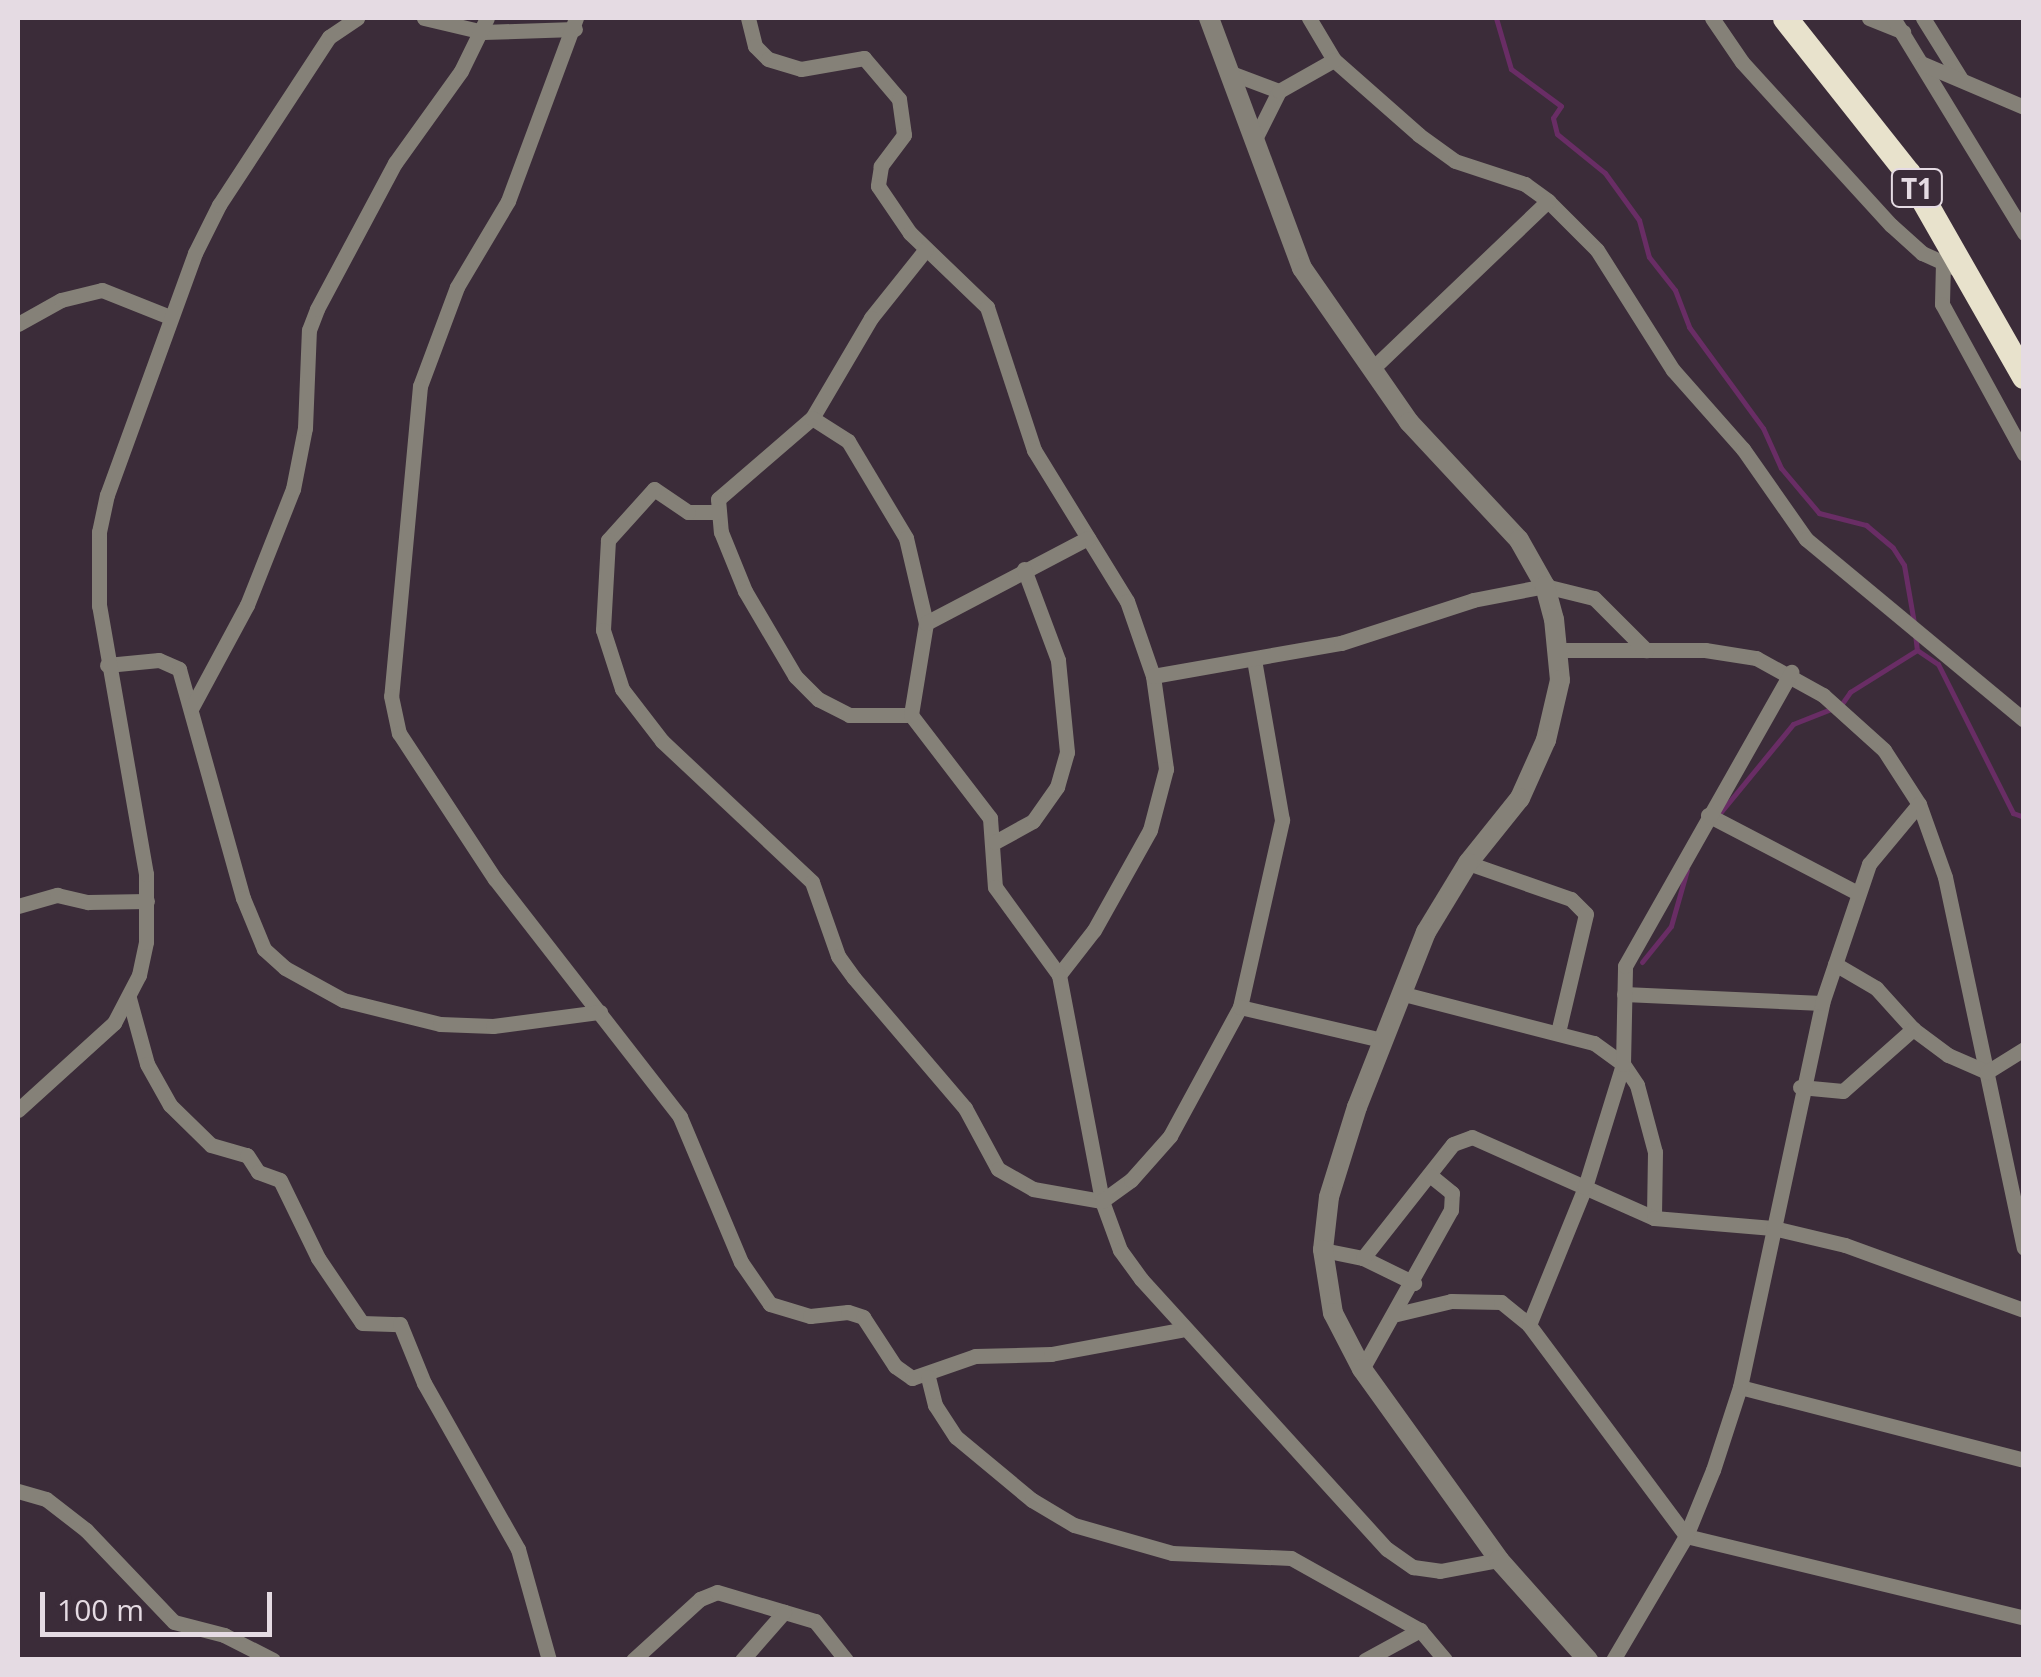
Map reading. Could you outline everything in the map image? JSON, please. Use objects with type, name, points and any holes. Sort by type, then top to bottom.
[{"type":"highway","name":"T1","points":[[1784,18],[1908,173],[2024,376]]},
{"type":"street","points":[[18,1110],[90,1050],[130,998],[146,942],[147,901],[106,665],[99,532],[170,318],[219,205],[320,50],[357,18]]},
{"type":"street","points":[[424,18],[485,25],[576,23],[508,201],[456,288],[423,375],[391,696],[399,732],[495,879],[680,1117],[754,1288],[788,1313],[863,1317],[895,1366],[912,1378],[928,1377],[974,1356],[1051,1354],[1181,1330]]},
{"type":"street","points":[[748,18],[755,46],[782,65],[800,69],[864,58],[874,64],[899,99],[906,126],[901,144],[881,166],[878,186],[926,249],[986,306],[1034,450],[1127,601],[1153,676],[1166,769],[1150,830],[1094,930],[1059,975]]},
{"type":"street","points":[[1209,18],[1302,268],[1409,422],[1518,540],[1545,586],[1559,650],[1556,713],[1520,798],[1468,863],[1426,932],[1382,1040],[1330,1198],[1323,1250],[1333,1313],[1362,1369],[1499,1560],[1588,1660]]},
{"type":"street","points":[[1309,18],[1334,60],[1455,162],[1525,184],[1548,201],[1596,250],[1673,370],[1744,449],[1806,539],[1921,629],[1970,680],[2024,720]]},
{"type":"street","points":[[1712,18],[1742,62],[1891,224],[1943,262],[1968,273]]},
{"type":"street","points":[[1869,18],[1902,32]]},
{"type":"street","points":[[1893,18],[2024,233]]},
{"type":"street","points":[[1923,18],[1961,79]]},
{"type":"street","points":[[192,708],[247,605],[293,489],[305,428],[309,330],[317,308],[395,164],[485,25]]},
{"type":"street","points":[[1256,137],[1279,91],[1334,60]]},
{"type":"street","points":[[1924,64],[2024,106]]},
{"type":"street","points":[[1231,73],[1279,91]]},
{"type":"street","points":[[1372,369],[1548,201]]},
{"type":"street","points":[[926,249],[871,318],[812,418],[733,480],[717,512],[745,592],[795,676],[829,709],[911,715],[977,796],[995,842],[994,887],[1059,975],[1102,1201],[1120,1250],[1181,1330],[1387,1549],[1412,1566],[1440,1570],[1499,1560]]},
{"type":"street","points":[[1943,262],[1942,304],[2024,454]]},
{"type":"street","points":[[18,324],[61,300],[102,290],[170,318]]},
{"type":"street","points":[[812,418],[848,441],[888,501],[906,538],[926,623],[911,715]]},
{"type":"street","points":[[717,512],[688,512],[654,489],[608,540],[603,630],[622,689],[662,741],[812,882],[838,956],[965,1108],[998,1168],[1033,1189],[1102,1201],[1150,1163],[1170,1136],[1240,1007],[1282,820],[1254,660]]},
{"type":"street","points":[[926,623],[1088,538]]},
{"type":"street","points":[[995,842],[1033,821],[1057,787],[1067,752],[1058,660],[1024,569]]},
{"type":"street","points":[[1153,676],[1341,643],[1512,589],[1545,586],[1594,598],[1646,650]]},
{"type":"street","points":[[1559,650],[1646,650],[1756,658],[1791,672],[1864,728],[1919,804],[1954,909],[2024,1248]]},
{"type":"street","points":[[106,665],[171,662],[185,679],[242,898],[264,949],[285,968],[343,1000],[440,1024],[493,1026],[600,1012]]},
{"type":"street","points":[[1529,1326],[1585,1188],[1622,1064],[1624,994],[1634,944],[1791,672]]},
{"type":"street","points":[[1613,1660],[1686,1536],[1740,1387],[1800,1087],[1822,1004],[1858,894],[1888,834],[1919,804]]},
{"type":"street","points":[[1708,814],[1858,894]]},
{"type":"street","points":[[1468,863],[1571,900],[1586,914],[1558,1032]]},
{"type":"street","points":[[18,906],[56,894],[88,902],[147,901]]},
{"type":"street","points":[[1835,964],[1876,988],[1913,1029],[1987,1072]]},
{"type":"street","points":[[1400,994],[1594,1043],[1622,1064],[1637,1086],[1655,1152],[1654,1218]]},
{"type":"street","points":[[1624,994],[1822,1004]]},
{"type":"street","points":[[130,998],[146,1064],[170,1106],[210,1145],[247,1155],[254,1169],[280,1180],[318,1258],[362,1323],[400,1324],[424,1383],[518,1548],[549,1660]]},
{"type":"street","points":[[1240,1007],[1382,1040]]},
{"type":"street","points":[[1800,1087],[1844,1091],[1913,1029]]},
{"type":"street","points":[[1987,1072],[2024,1049]]},
{"type":"street","points":[[1363,1258],[1432,1177],[1453,1144],[1472,1137],[1654,1218],[1774,1228],[1846,1245],[2024,1310]]},
{"type":"street","points":[[1362,1369],[1414,1283],[1453,1202],[1432,1177]]},
{"type":"street","points":[[1323,1250],[1363,1258],[1414,1283]]},
{"type":"street","points":[[1397,1314],[1479,1298],[1501,1302],[1529,1326],[1686,1536],[2024,1618]]},
{"type":"street","points":[[928,1377],[935,1405],[956,1437],[1032,1500],[1074,1525],[1172,1553],[1291,1558],[1420,1630],[1445,1660]]},
{"type":"street","points":[[1740,1387],[2024,1460]]},
{"type":"street","points":[[18,1491],[46,1499],[86,1530],[174,1622],[273,1660]]},
{"type":"street","points":[[633,1660],[700,1599],[717,1592],[815,1622],[846,1660]]},
{"type":"street","points":[[742,1660],[784,1612]]},
{"type":"street","points":[[1365,1660],[1420,1630]]},
{"type":"waterway","points":[[1496,18],[1511,69],[1561,106],[1553,118],[1557,134],[1605,173],[1639,220],[1649,257],[1675,290],[1689,327],[1763,428],[1781,468],[1819,513],[1866,525],[1893,548],[1904,565],[1914,623]]},
{"type":"waterway","points":[[1915,634],[1917,650],[1938,664],[2013,813],[2024,817]]},
{"type":"waterway","points":[[1720,813],[1793,724],[1841,705],[1850,692],[1917,650]]},
{"type":"waterway","points":[[1642,962],[1671,926],[1687,870]]}]
